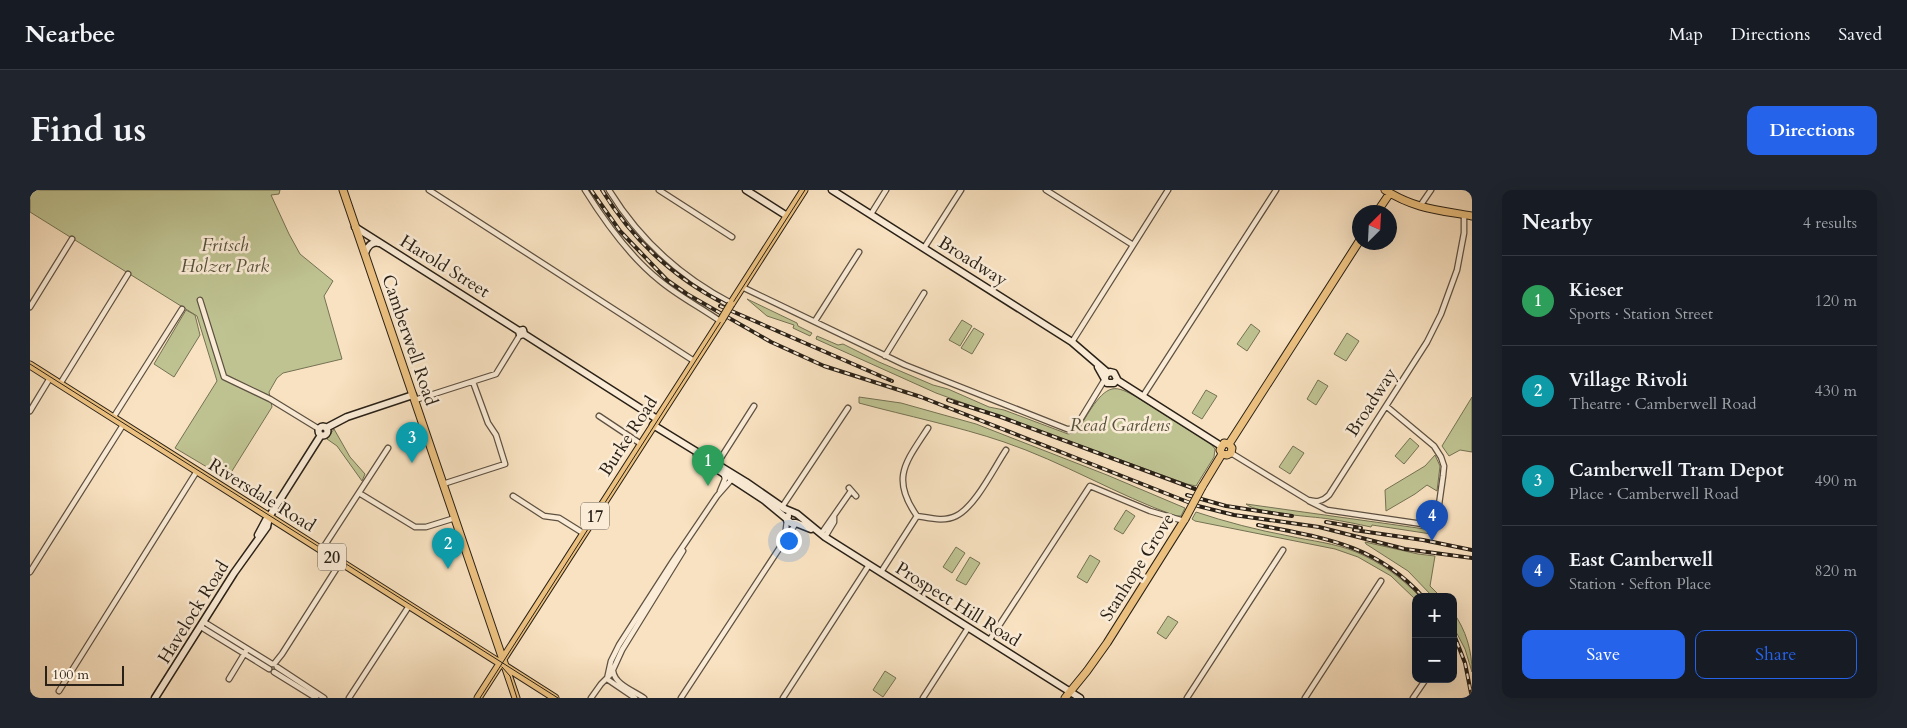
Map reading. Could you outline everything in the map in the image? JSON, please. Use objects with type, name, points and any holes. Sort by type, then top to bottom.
[{"type":"main road","name":"Camberwell Road","points":[[343,190],[516,698]]},
{"type":"main road","name":"Burke Road","points":[[478,698],[503,664],[583,534],[804,190]]},
{"type":"main road","points":[[1380,205],[1387,192],[1404,202],[1419,207],[1472,216]]},
{"type":"main road","points":[[1229,444],[1354,250]]},
{"type":"main road","name":"Riversdale Road","points":[[30,365],[555,698]]},
{"type":"main road","points":[[1224,443],[1229,444],[1232,448],[1231,452],[1227,455],[1222,454],[1221,446],[1224,443]]},
{"type":"main road","name":"Stanhope Grove","points":[[1067,695],[1107,643],[1185,520],[1222,454]]},
{"type":"street","points":[[429,190],[694,361]]},
{"type":"street","points":[[585,190],[616,234],[652,274],[666,286],[721,320]]},
{"type":"street","points":[[609,190],[621,210],[667,260],[691,280],[731,304]]},
{"type":"street","points":[[659,190],[732,236]]},
{"type":"street","points":[[746,190],[787,216]]},
{"type":"street","name":"Broadway","points":[[832,190],[1072,342],[1095,362],[1106,377],[1107,383],[1113,383],[1136,392],[1221,446]]},
{"type":"street","points":[[871,214],[886,190]]},
{"type":"street","points":[[924,248],[961,190]]},
{"type":"street","points":[[1046,190],[1133,245]]},
{"type":"street","points":[[1072,342],[1168,190]]},
{"type":"street","points":[[1143,396],[1276,190]]},
{"type":"street","points":[[1419,207],[1431,190]]},
{"type":"street","name":"Broadway","points":[[1308,500],[1324,500],[1329,495],[1427,342],[1441,314],[1457,270],[1464,233],[1462,230],[1464,215]]},
{"type":"street","name":"Harold Street","points":[[356,227],[655,422]]},
{"type":"street","points":[[30,307],[72,239]]},
{"type":"street","points":[[364,253],[374,243],[380,244]]},
{"type":"street","points":[[815,321],[859,252]]},
{"type":"street","points":[[60,384],[128,274]]},
{"type":"street","points":[[742,287],[885,356],[1067,429],[1072,429],[1076,425],[1106,377]]},
{"type":"street","points":[[885,356],[924,293]]},
{"type":"street","points":[[200,300],[224,377],[270,399],[320,432]]},
{"type":"street","points":[[113,418],[182,309]]},
{"type":"street","points":[[414,397],[496,374],[521,333]]},
{"type":"street","name":"Broadway","points":[[1106,377],[1114,373],[1113,383]]},
{"type":"street","points":[[30,411],[50,378]]},
{"type":"street","points":[[443,484],[505,464],[496,435],[488,423],[473,382]]},
{"type":"street","points":[[1099,391],[1113,383]]},
{"type":"street","name":"Havelock Road","points":[[155,698],[255,542],[262,526],[269,518],[320,432],[327,433],[326,428],[347,417],[414,397]]},
{"type":"street","points":[[716,466],[754,406]]},
{"type":"street","points":[[1231,452],[1326,510],[1436,526],[1444,466],[1441,457],[1434,446],[1386,406]]},
{"type":"street","points":[[782,510],[848,408]]},
{"type":"street","points":[[599,416],[641,444]]},
{"type":"street","name":"Prospect Hill Road","points":[[655,422],[693,451],[782,510],[796,514],[823,536]]},
{"type":"street","points":[[30,572],[123,424]]},
{"type":"street","points":[[928,428],[908,460],[901,481],[906,501],[918,516],[937,519],[946,518],[955,516],[969,507],[1006,450]]},
{"type":"street","points":[[322,550],[388,448]]},
{"type":"street","points":[[59,691],[197,471]]},
{"type":"street","points":[[717,496],[732,479],[725,471]]},
{"type":"street","points":[[606,679],[626,639],[717,496],[725,480],[725,471]]},
{"type":"street","name":"Prospect Hill Road","points":[[732,479],[749,487]]},
{"type":"street","points":[[727,486],[734,483],[740,484]]},
{"type":"street","points":[[989,641],[1090,486],[1150,510],[1185,520]]},
{"type":"street","points":[[823,536],[850,489],[856,496]]},
{"type":"street","points":[[360,493],[415,527],[426,527],[455,518]]},
{"type":"street","points":[[513,496],[544,516],[557,517],[583,534]]},
{"type":"street","name":"Prospect Hill Road","points":[[782,510],[787,519]]},
{"type":"street","points":[[681,698],[785,538],[799,520],[796,514],[789,514],[785,538]]},
{"type":"street","points":[[881,572],[918,516]]},
{"type":"street","points":[[787,519],[791,523],[796,523]]},
{"type":"street","name":"Prospect Hill Road","points":[[796,523],[823,536],[881,572],[989,641],[1067,695],[1080,698]]},
{"type":"street","points":[[1187,698],[1283,550]]},
{"type":"street","points":[[274,667],[340,563]]},
{"type":"street","points":[[783,698],[869,565]]},
{"type":"street","points":[[1305,698],[1381,581]]},
{"type":"street","points":[[351,697],[409,606]]},
{"type":"street","points":[[202,624],[324,698]]},
{"type":"street","points":[[923,698],[968,628]]},
{"type":"street","points":[[229,679],[246,651]]},
{"type":"street","points":[[614,661],[613,674],[616,680],[635,695]]},
{"type":"street","points":[[274,667],[316,698]]},
{"type":"street","points":[[591,698],[613,670]]},
{"type":"street","points":[[606,679],[644,698]]},
{"type":"street","points":[[1415,698],[1424,683]]},
{"type":"green space","name":"Fritsch Holzer Park","points":[[30,190],[280,190],[279,194],[271,195],[300,254],[333,281],[324,296],[342,359],[283,373],[277,378],[269,392],[272,407],[227,479],[175,448],[217,381],[197,316],[30,212]]},
{"type":"green space","points":[[747,299],[797,323],[798,326],[812,333],[810,336],[793,328],[794,325],[767,316]]},
{"type":"green space","points":[[186,310],[195,315],[200,335],[174,377],[154,364]]},
{"type":"green space","points":[[962,320],[972,326],[960,346],[949,340]]},
{"type":"green space","points":[[1251,324],[1260,331],[1247,351],[1237,344]]},
{"type":"green space","points":[[974,328],[984,334],[972,354],[961,348]]},
{"type":"green space","points":[[1347,333],[1359,341],[1346,361],[1334,354]]},
{"type":"green space","name":"Read Gardens","points":[[817,336],[838,345],[843,344],[879,362],[989,407],[1004,410],[1068,434],[1077,432],[1102,395],[1112,389],[1121,390],[1135,396],[1211,444],[1215,449],[1214,457],[1196,486],[1187,484],[936,393],[816,339]]},
{"type":"green space","points":[[1318,380],[1328,386],[1316,405],[1307,399]]},
{"type":"green space","points":[[1206,390],[1217,396],[1202,419],[1192,413]]},
{"type":"green space","points":[[859,397],[901,403],[976,424],[1107,475],[1185,508],[1181,516],[1176,516],[1154,508],[1026,450],[968,431],[859,403]]},
{"type":"green space","points":[[1472,397],[1472,452],[1460,450],[1449,456],[1442,446]]},
{"type":"green space","points":[[334,429],[350,457],[365,474],[362,481],[337,446],[327,439]]},
{"type":"green space","points":[[1410,438],[1419,446],[1404,464],[1395,456]]},
{"type":"green space","points":[[1293,446],[1304,453],[1290,474],[1279,467]]},
{"type":"green space","points":[[1435,455],[1440,466],[1437,491],[1427,485],[1386,511],[1385,490],[1425,466]]},
{"type":"green space","points":[[1246,504],[1432,530],[1431,534],[1372,525],[1371,527],[1262,510]]},
{"type":"green space","points":[[1126,510],[1135,516],[1123,534],[1114,529]]},
{"type":"green space","points":[[1196,512],[1277,534],[1348,549],[1382,565],[1416,593],[1412,593],[1412,596],[1391,576],[1358,557],[1335,549],[1192,519]]},
{"type":"green space","points":[[1365,542],[1435,556],[1430,586],[1437,593],[1429,593],[1408,571]]},
{"type":"green space","points":[[956,547],[965,553],[952,573],[943,567]]},
{"type":"green space","points":[[1090,555],[1100,561],[1087,583],[1077,577]]},
{"type":"green space","points":[[970,557],[980,563],[966,585],[956,580]]},
{"type":"green space","points":[[1168,616],[1178,622],[1166,639],[1157,633]]},
{"type":"green space","points":[[1457,619],[1467,641],[1471,656],[1472,672],[1465,649],[1457,634]]},
{"type":"green space","points":[[885,671],[896,678],[883,697],[873,690]]},
{"type":"tram line","points":[[480,698],[805,190]]},
{"type":"tram line","points":[[30,364],[558,698]]},
{"type":"tram line","points":[[502,667],[510,676],[517,698]]},
{"type":"railway","points":[[591,190],[620,231],[667,280],[687,294],[771,342],[824,366],[921,397],[1198,506],[1234,515],[1319,527],[1405,549],[1472,558]]},
{"type":"railway","points":[[602,190],[627,226],[657,257],[691,284],[729,306]]},
{"type":"railway","points":[[720,306],[892,381]]},
{"type":"railway","points":[[948,400],[1001,417],[1195,489]]},
{"type":"railway","points":[[1187,495],[1226,506],[1292,516]]},
{"type":"railway","points":[[1326,522],[1361,528]]},
{"type":"railway","points":[[1258,525],[1305,534],[1367,554],[1405,579],[1419,593]]},
{"type":"railway","points":[[1354,530],[1423,540],[1472,550]]},
{"type":"railway","points":[[1455,638],[1465,663],[1472,698]]},
{"type":"place","name":"Camberwell Tram Depot","points":[[412,463]]},
{"type":"place","name":"Kieser","points":[[708,486]]},
{"type":"place","name":"East Camberwell","points":[[1432,541]]},
{"type":"place","name":"Village Rivoli","points":[[448,569]]}]
